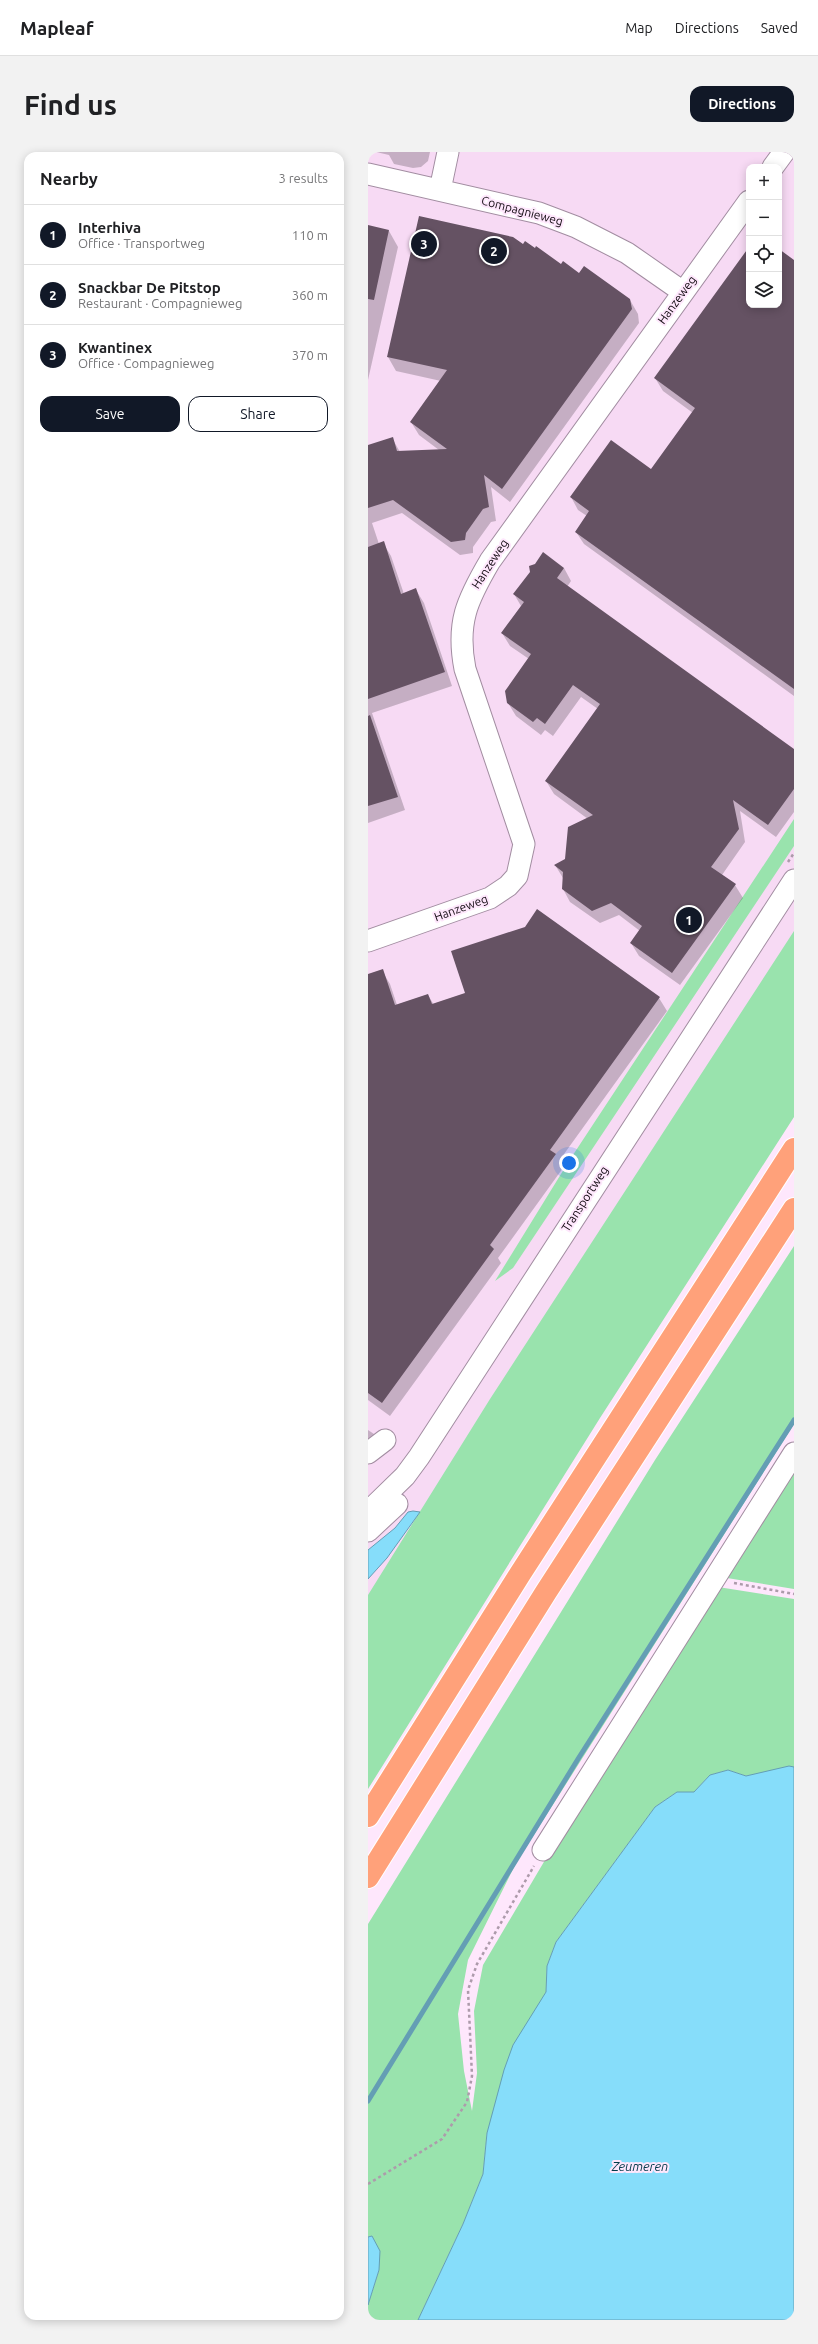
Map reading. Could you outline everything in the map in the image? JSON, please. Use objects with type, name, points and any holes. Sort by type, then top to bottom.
[{"type":"highway","points":[[368,1816],[516,1581],[794,1149]]},
{"type":"highway","points":[[368,1878],[546,1592],[794,1209]]},
{"type":"street","points":[[440,190],[448,152]]},
{"type":"street","points":[[776,164],[784,152]]},
{"type":"street","name":"Compagnieweg","points":[[368,174],[540,213],[576,227],[627,253],[683,292]]},
{"type":"street","name":"Hanzeweg","points":[[368,940],[490,898],[508,886],[517,876],[524,844],[465,669],[461,648],[462,628],[470,594],[490,561],[746,205]]},
{"type":"street","name":"Transportweg","points":[[368,1512],[405,1476],[419,1457],[794,880]]},
{"type":"street","name":"Transportweg","points":[[368,1531],[405,1496],[422,1474],[639,1136],[794,901]]},
{"type":"street","points":[[368,1453],[384,1440]]},
{"type":"street","points":[[543,1850],[794,1453]]},
{"type":"path","points":[[714,1580],[794,1594]]},
{"type":"path","points":[[368,2184],[442,2139],[468,2102],[472,2076],[468,1990],[477,1964],[543,1850]]},
{"type":"shaded area","points":[[368,152],[794,152],[794,999],[368,1652]]},
{"type":"green space","points":[[794,819],[794,846],[513,1268],[495,1281],[569,1161]]},
{"type":"green space","points":[[794,931],[794,1117],[600,1418],[368,1789],[368,1595],[490,1399]]},
{"type":"green space","points":[[794,1246],[794,1424],[516,1863],[468,1960],[458,2014],[464,2071],[472,2111],[477,2073],[474,2011],[483,1965],[548,1855],[718,1587],[794,1599],[794,1767],[746,1776],[728,1770],[710,1775],[694,1792],[677,1792],[655,1807],[556,1942],[547,1966],[546,1992],[535,2013],[487,2133],[483,2174],[463,2224],[418,2320],[368,2320],[368,2305],[379,2270],[372,2236],[368,2237],[368,1924],[655,1460]]},
{"type":"green space","points":[[794,1470],[794,1589],[727,1578]]},
{"type":"water","points":[[408,1512],[420,1512],[387,1558],[368,1579],[368,1550],[395,1528]]},
{"type":"water","name":"Zeumeren","points":[[789,1766],[794,1767],[794,2320],[418,2320],[463,2224],[483,2174],[487,2133],[504,2070],[513,2045],[546,1992],[547,1966],[556,1942],[655,1807],[677,1792],[694,1792],[710,1775],[728,1770],[746,1776]]},
{"type":"water","points":[[372,2236],[380,2251],[379,2270],[368,2305],[368,2237]]},
{"type":"building","points":[[419,216],[513,237],[523,244],[525,241],[535,248],[536,246],[561,264],[563,261],[579,273],[584,266],[630,299],[632,309],[502,489],[484,475],[489,507],[483,509],[466,533],[465,540],[451,542],[393,500],[368,508],[368,445],[393,437],[397,451],[447,449],[410,422],[447,370],[387,357]]},
{"type":"building","points":[[368,225],[389,230],[374,300],[368,299]]},
{"type":"building","points":[[746,251],[746,308],[782,308],[782,251],[794,260],[794,689],[575,532],[589,511],[570,497],[611,440],[651,469],[695,408],[654,378]]},
{"type":"building","points":[[384,541],[401,594],[416,588],[445,672],[368,699],[368,547]]},
{"type":"building","points":[[543,552],[564,568],[557,578],[794,749],[794,789],[768,825],[733,800],[739,829],[711,867],[736,884],[672,973],[630,943],[642,926],[611,903],[592,911],[562,889],[563,872],[554,865],[565,859],[568,827],[593,815],[545,781],[600,704],[573,685],[545,724],[537,718],[533,722],[507,703],[505,691],[531,654],[501,633],[524,602],[513,594],[530,572],[529,566],[535,564]]},
{"type":"building","points":[[370,715],[398,797],[368,806],[368,716]]},
{"type":"building","points":[[537,909],[660,997],[550,1150],[556,1154],[490,1245],[494,1249],[382,1403],[368,1393],[368,974],[383,969],[395,1005],[428,994],[432,1004],[465,993],[451,951],[525,927]]},
{"type":"waterway","points":[[368,2101],[578,1759],[794,1420]]},
{"type":"place","name":"Kwantinex","points":[[424,244]]},
{"type":"place","name":"Snackbar De Pitstop","points":[[494,251]]},
{"type":"place","name":"Interhiva","points":[[689,920]]}]
